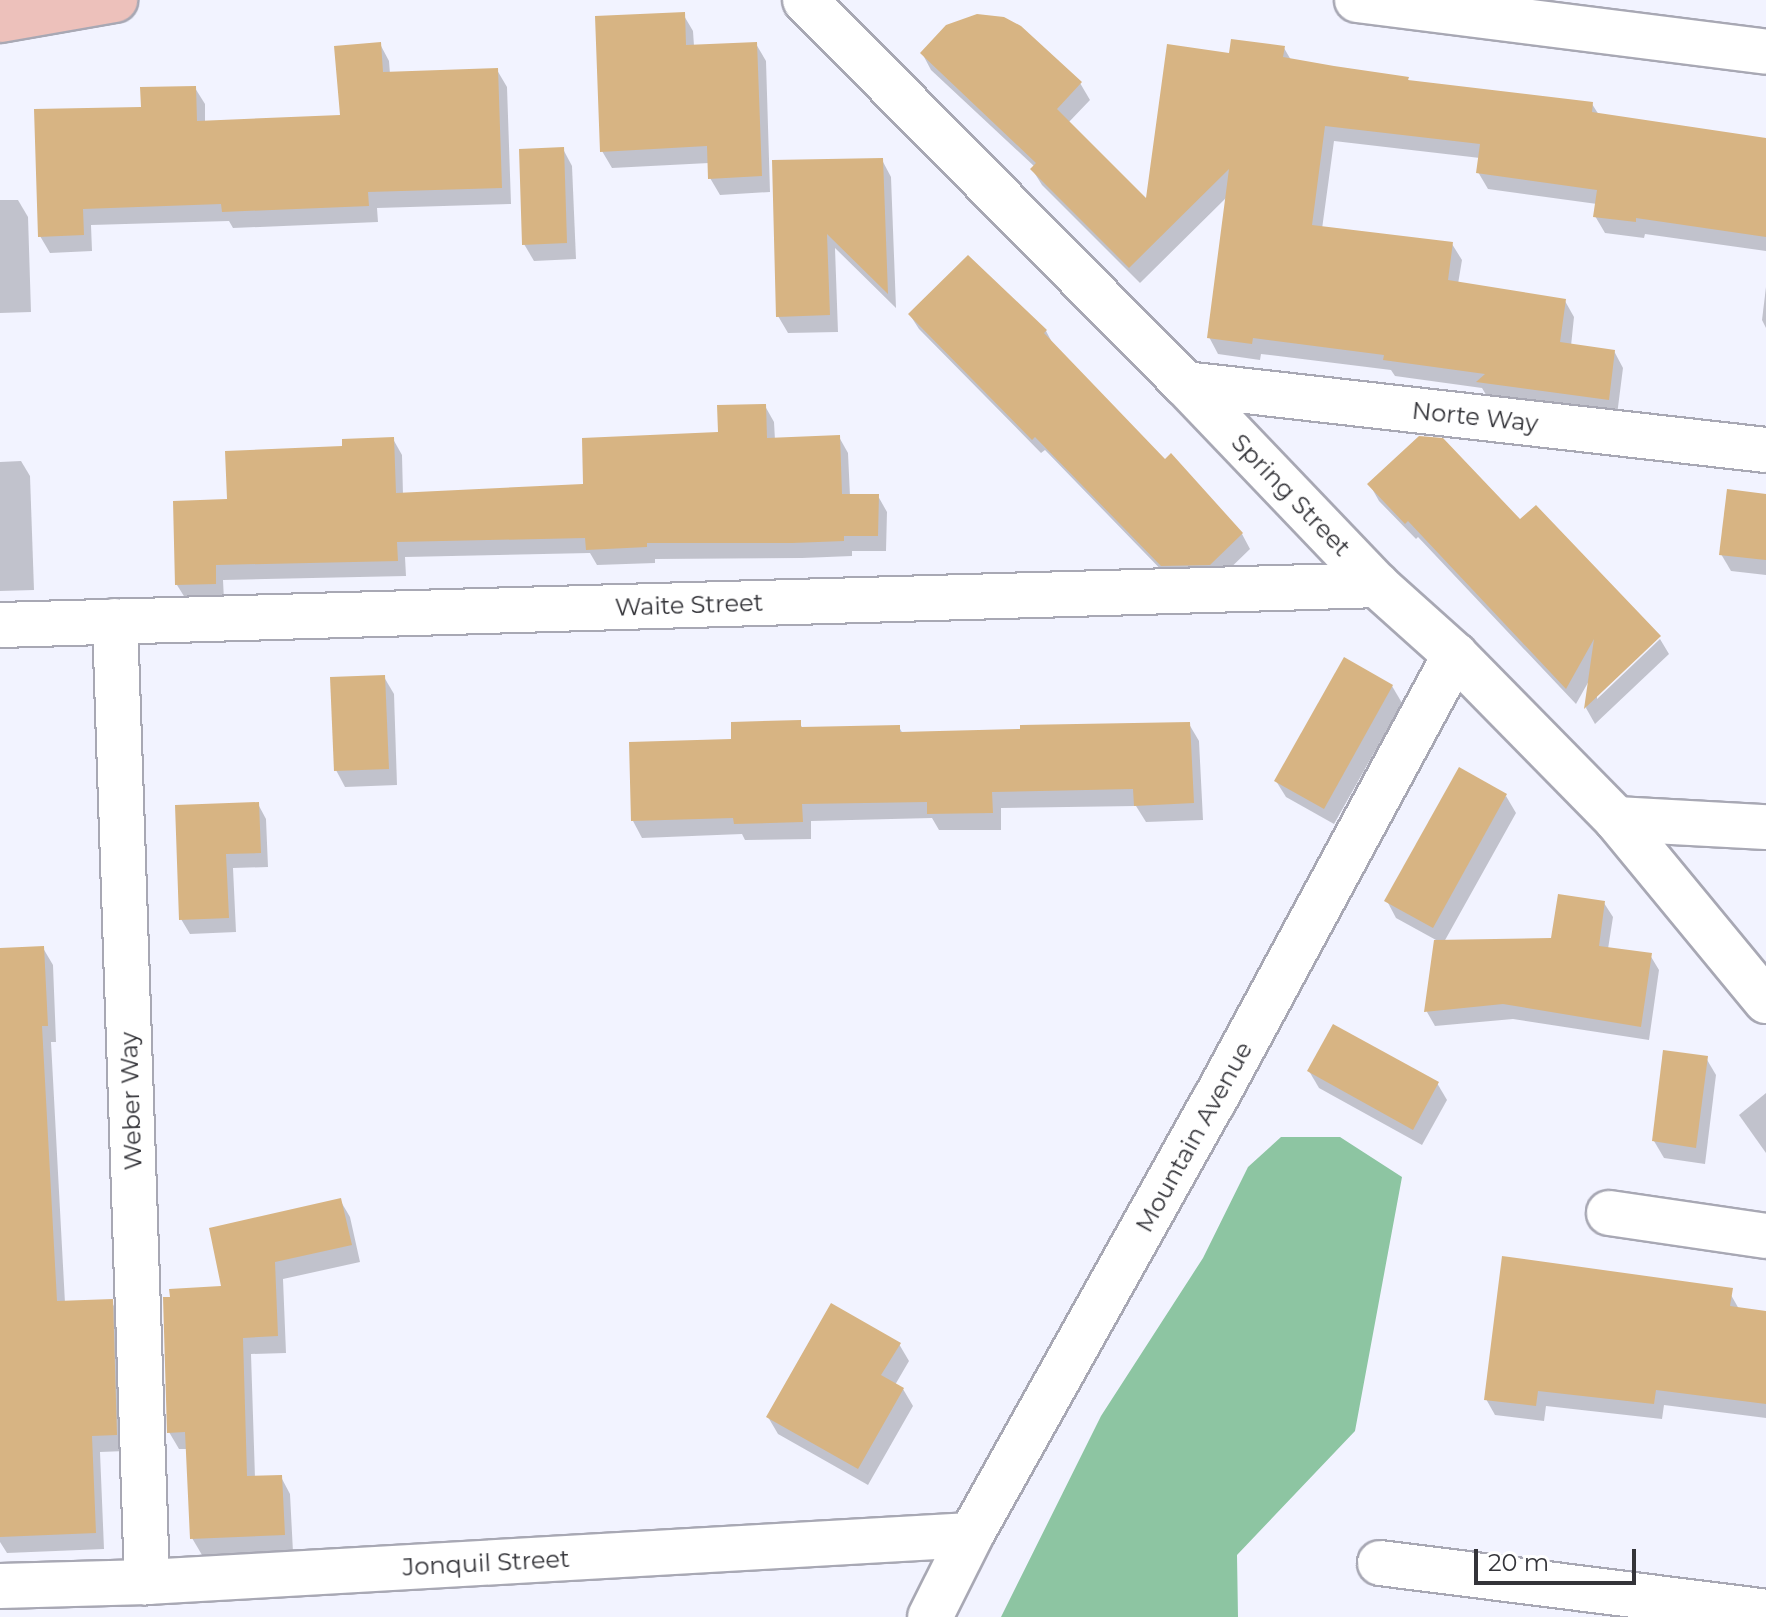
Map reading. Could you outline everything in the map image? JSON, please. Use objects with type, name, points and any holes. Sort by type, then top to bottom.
[{"type":"main road","points":[[0,20],[115,0]]},
{"type":"street","name":"Spring Street","points":[[805,0],[1185,384],[1377,585],[1455,655],[1616,819],[1766,1001]]},
{"type":"street","points":[[1357,0],[1766,52]]},
{"type":"street","name":"Norte Way","points":[[1185,384],[1766,450]]},
{"type":"street","name":"Waite Street","points":[[0,625],[1377,585]]},
{"type":"street","name":"Weber Way","points":[[115,621],[147,1582]]},
{"type":"street","name":"Mountain Avenue","points":[[930,1617],[971,1535],[1222,1088],[1455,655]]},
{"type":"street","points":[[1616,819],[1766,827]]},
{"type":"street","points":[[1609,1213],[1766,1236]]},
{"type":"street","name":"Jonquil Street","points":[[0,1586],[147,1582],[971,1535]]},
{"type":"street","points":[[1380,1563],[1766,1612]]},
{"type":"green space","points":[[1281,1137],[1340,1137],[1402,1177],[1355,1431],[1237,1555],[1238,1617],[1001,1617],[1101,1416],[1203,1258],[1248,1167]]},
{"type":"building","points":[[685,12],[686,45],[757,42],[762,176],[708,179],[707,146],[600,152],[595,16]]},
{"type":"building","points":[[977,14],[1004,17],[1021,26],[1082,82],[1057,109],[1146,198],[1167,44],[1229,53],[1231,39],[1285,46],[1283,57],[1409,77],[1408,80],[1593,102],[1592,112],[1766,138],[1766,237],[1636,218],[1636,222],[1593,217],[1597,190],[1476,173],[1480,144],[1325,126],[1312,225],[1453,242],[1448,280],[1566,299],[1560,342],[1615,350],[1609,400],[1476,382],[1485,374],[1383,360],[1384,355],[1253,338],[1252,344],[1207,338],[1229,169],[1129,268],[1030,169],[1036,163],[920,53],[946,25]]},
{"type":"building","points":[[381,42],[383,72],[498,68],[502,188],[368,192],[369,206],[222,212],[221,204],[83,209],[84,235],[38,237],[34,109],[141,107],[140,87],[196,86],[197,121],[340,115],[334,46]]},
{"type":"building","points":[[564,147],[567,243],[522,245],[519,149]]},
{"type":"building","points":[[883,158],[888,294],[827,234],[830,315],[776,317],[772,160]]},
{"type":"building","points":[[968,255],[1047,330],[1044,333],[1165,459],[1171,453],[1243,533],[1210,565],[1161,566],[1035,437],[1032,440],[908,314]]},
{"type":"building","points":[[766,404],[767,438],[840,435],[842,494],[879,494],[878,536],[844,536],[844,541],[792,543],[647,543],[647,547],[586,550],[585,538],[397,542],[398,561],[216,565],[216,584],[175,585],[173,501],[227,499],[225,451],[342,446],[342,439],[394,437],[396,493],[583,484],[582,438],[718,432],[717,405]]},
{"type":"building","points":[[1419,436],[1443,438],[1520,519],[1536,505],[1661,636],[1584,709],[1594,639],[1566,689],[1408,521],[1405,524],[1367,484]]},
{"type":"building","points":[[1727,489],[1766,494],[1766,560],[1719,555]]},
{"type":"building","points":[[1344,657],[1393,685],[1324,809],[1274,781]]},
{"type":"building","points":[[385,675],[389,769],[334,771],[330,677]]},
{"type":"building","points":[[801,720],[801,727],[900,725],[900,732],[1020,729],[1020,725],[1190,722],[1194,803],[1134,806],[1133,789],[992,792],[993,813],[927,814],[927,802],[802,804],[803,822],[734,824],[733,818],[631,821],[629,742],[731,739],[731,722]]},
{"type":"building","points":[[1459,767],[1507,794],[1433,928],[1384,901]]},
{"type":"building","points":[[259,802],[261,853],[226,854],[229,918],[179,920],[175,805]]},
{"type":"building","points":[[1558,894],[1605,901],[1599,946],[1652,953],[1641,1027],[1503,1004],[1424,1012],[1434,940],[1551,938]]},
{"type":"building","points":[[44,946],[48,1026],[42,1026],[57,1301],[113,1299],[117,1435],[92,1436],[96,1533],[0,1537],[0,948]]},
{"type":"building","points":[[1333,1024],[1439,1082],[1413,1130],[1307,1071]]},
{"type":"building","points":[[1663,1050],[1708,1056],[1696,1148],[1652,1141]]},
{"type":"building","points":[[341,1198],[352,1245],[275,1262],[278,1336],[243,1338],[247,1476],[282,1475],[285,1535],[190,1539],[185,1432],[167,1433],[163,1297],[170,1297],[169,1289],[221,1286],[209,1228]]},
{"type":"building","points":[[1502,1256],[1733,1288],[1730,1306],[1766,1311],[1766,1404],[1656,1390],[1654,1404],[1538,1391],[1536,1406],[1484,1400]]},
{"type":"building","points":[[831,1303],[901,1343],[881,1375],[904,1388],[858,1469],[766,1417]]}]
